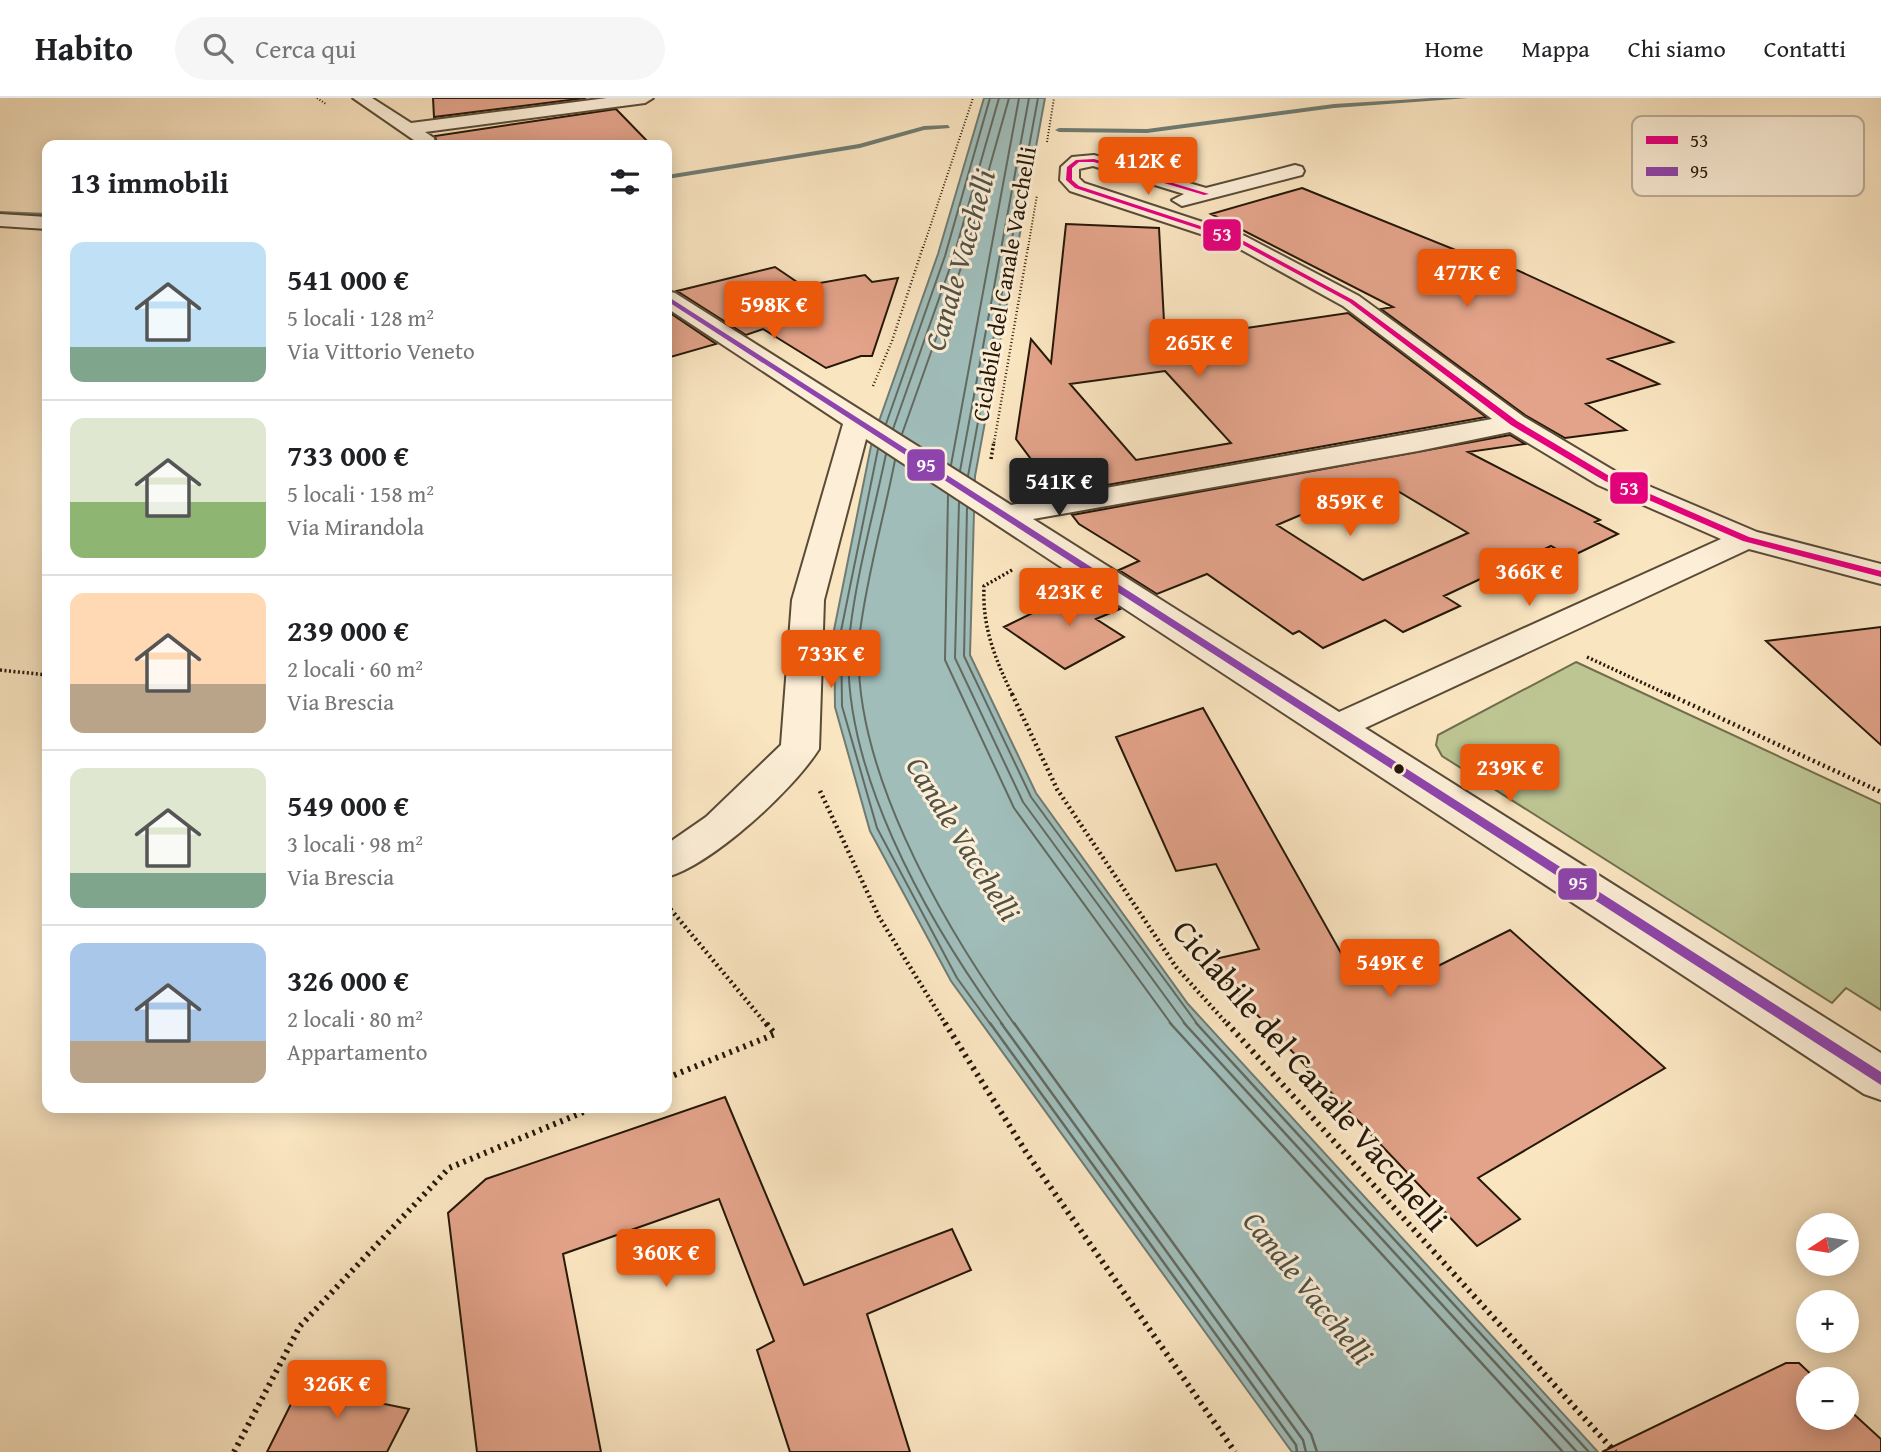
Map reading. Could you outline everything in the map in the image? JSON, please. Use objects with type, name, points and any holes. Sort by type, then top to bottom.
[{"type":"street","points":[[361,98],[425,140]]},
{"type":"street","points":[[408,129],[645,98]]},
{"type":"street","points":[[1206,194],[1094,160],[1078,161],[1070,167],[1069,180],[1077,187],[1238,240],[1350,301],[1514,423],[1608,479],[1746,539],[1881,574]]},
{"type":"street","points":[[1148,209],[1295,172]]},
{"type":"street","points":[[0,220],[42,223]]},
{"type":"street","points":[[672,301],[1881,1079]]},
{"type":"street","points":[[993,508],[1418,443],[1514,423]]},
{"type":"street","points":[[672,860],[723,823],[800,749],[808,600],[864,426]]},
{"type":"street","points":[[1335,727],[1746,539]]},
{"type":"path","points":[[864,426],[973,98]]},
{"type":"path","name":"Ciclabile del Canale Vacchelli","points":[[1045,152],[1054,98]]},
{"type":"path","name":"Ciclabile del Canale Vacchelli","points":[[990,466],[1038,192]]},
{"type":"path","name":"Ciclabile del Canale Vacchelli","points":[[1015,568],[984,586],[983,612],[993,654],[1057,789],[1176,967],[1615,1452]]},
{"type":"path","points":[[1586,656],[1881,792]]},
{"type":"path","points":[[0,670],[42,674]]},
{"type":"path","points":[[800,749],[879,917],[1026,1152],[1236,1452]]},
{"type":"path","points":[[672,911],[775,1034],[672,1076]]},
{"type":"path","points":[[233,1452],[300,1326],[449,1168],[581,1113]]},
{"type":"green space","points":[[1576,662],[1881,804],[1881,1010],[1846,988],[1832,1003],[1442,756],[1436,745],[1438,735]]},
{"type":"water","name":"Canale Vacchelli","points":[[984,98],[1045,98],[975,476],[970,655],[1036,793],[1188,1004],[1598,1452],[1292,1452],[951,981],[870,831],[835,707],[834,630],[872,441],[938,254]]},
{"type":"building","points":[[433,98],[586,98],[434,117]]},
{"type":"building","points":[[616,109],[646,140],[436,140],[435,136]]},
{"type":"building","points":[[1302,188],[1510,272],[1517,270],[1673,342],[1608,359],[1659,384],[1586,404],[1626,430],[1565,438],[1525,415],[1381,309],[1393,307],[1211,214]]},
{"type":"building","points":[[1066,224],[1159,228],[1165,340],[1348,313],[1486,417],[1057,494],[1016,439],[1031,339],[1051,363]],"holes":[[[1165,371],[1231,443],[1136,460],[1070,384]]]},
{"type":"building","points":[[775,267],[803,286],[865,275],[872,282],[898,278],[872,356],[861,356],[826,368],[763,329],[746,335],[677,291]]},
{"type":"building","points":[[672,314],[716,344],[672,357]]},
{"type":"building","points":[[1510,435],[1525,444],[1468,452],[1600,520],[1595,522],[1618,534],[1570,557],[1551,546],[1444,596],[1460,606],[1403,632],[1385,620],[1323,648],[1299,631],[1293,634],[1207,574],[1157,594],[1119,570],[1139,561],[1079,524],[1072,515]],"holes":[[[1381,481],[1468,533],[1363,580],[1277,525]]]},
{"type":"building","points":[[1086,587],[1120,609],[1096,619],[1124,637],[1065,669],[1004,627],[1063,598],[1072,603],[1068,595]]},
{"type":"building","points":[[1881,627],[1881,745],[1766,641]]},
{"type":"building","points":[[1203,708],[1354,976],[1399,954],[1420,975],[1510,930],[1665,1068],[1478,1178],[1520,1219],[1477,1246],[1206,961],[1259,949],[1216,864],[1176,871],[1116,737]]},
{"type":"building","points":[[725,1097],[804,1285],[952,1229],[971,1270],[867,1314],[910,1452],[790,1452],[757,1350],[774,1341],[719,1199],[563,1254],[601,1452],[477,1452],[448,1213],[486,1179]]},
{"type":"building","points":[[1786,1363],[1799,1363],[1803,1367],[1796,1367],[1796,1430],[1859,1430],[1859,1419],[1881,1439],[1881,1452],[1602,1452]]},
{"type":"building","points":[[306,1374],[374,1390],[370,1401],[409,1409],[387,1452],[267,1452]]},
{"type":"waterway","points":[[1059,130],[1147,131],[1334,106],[1465,98]]},
{"type":"waterway","points":[[672,176],[860,146],[924,128],[948,127]]},
{"type":"waterway","points":[[0,213],[42,215]]},
{"type":"transit line","name":"53","points":[[1206,194],[1094,160],[1078,161],[1070,167],[1069,180],[1077,187],[1238,240],[1351,301],[1514,423],[1608,479],[1746,539],[1881,574]]},
{"type":"transit line","name":"95","points":[[672,301],[1881,1079]]}]
